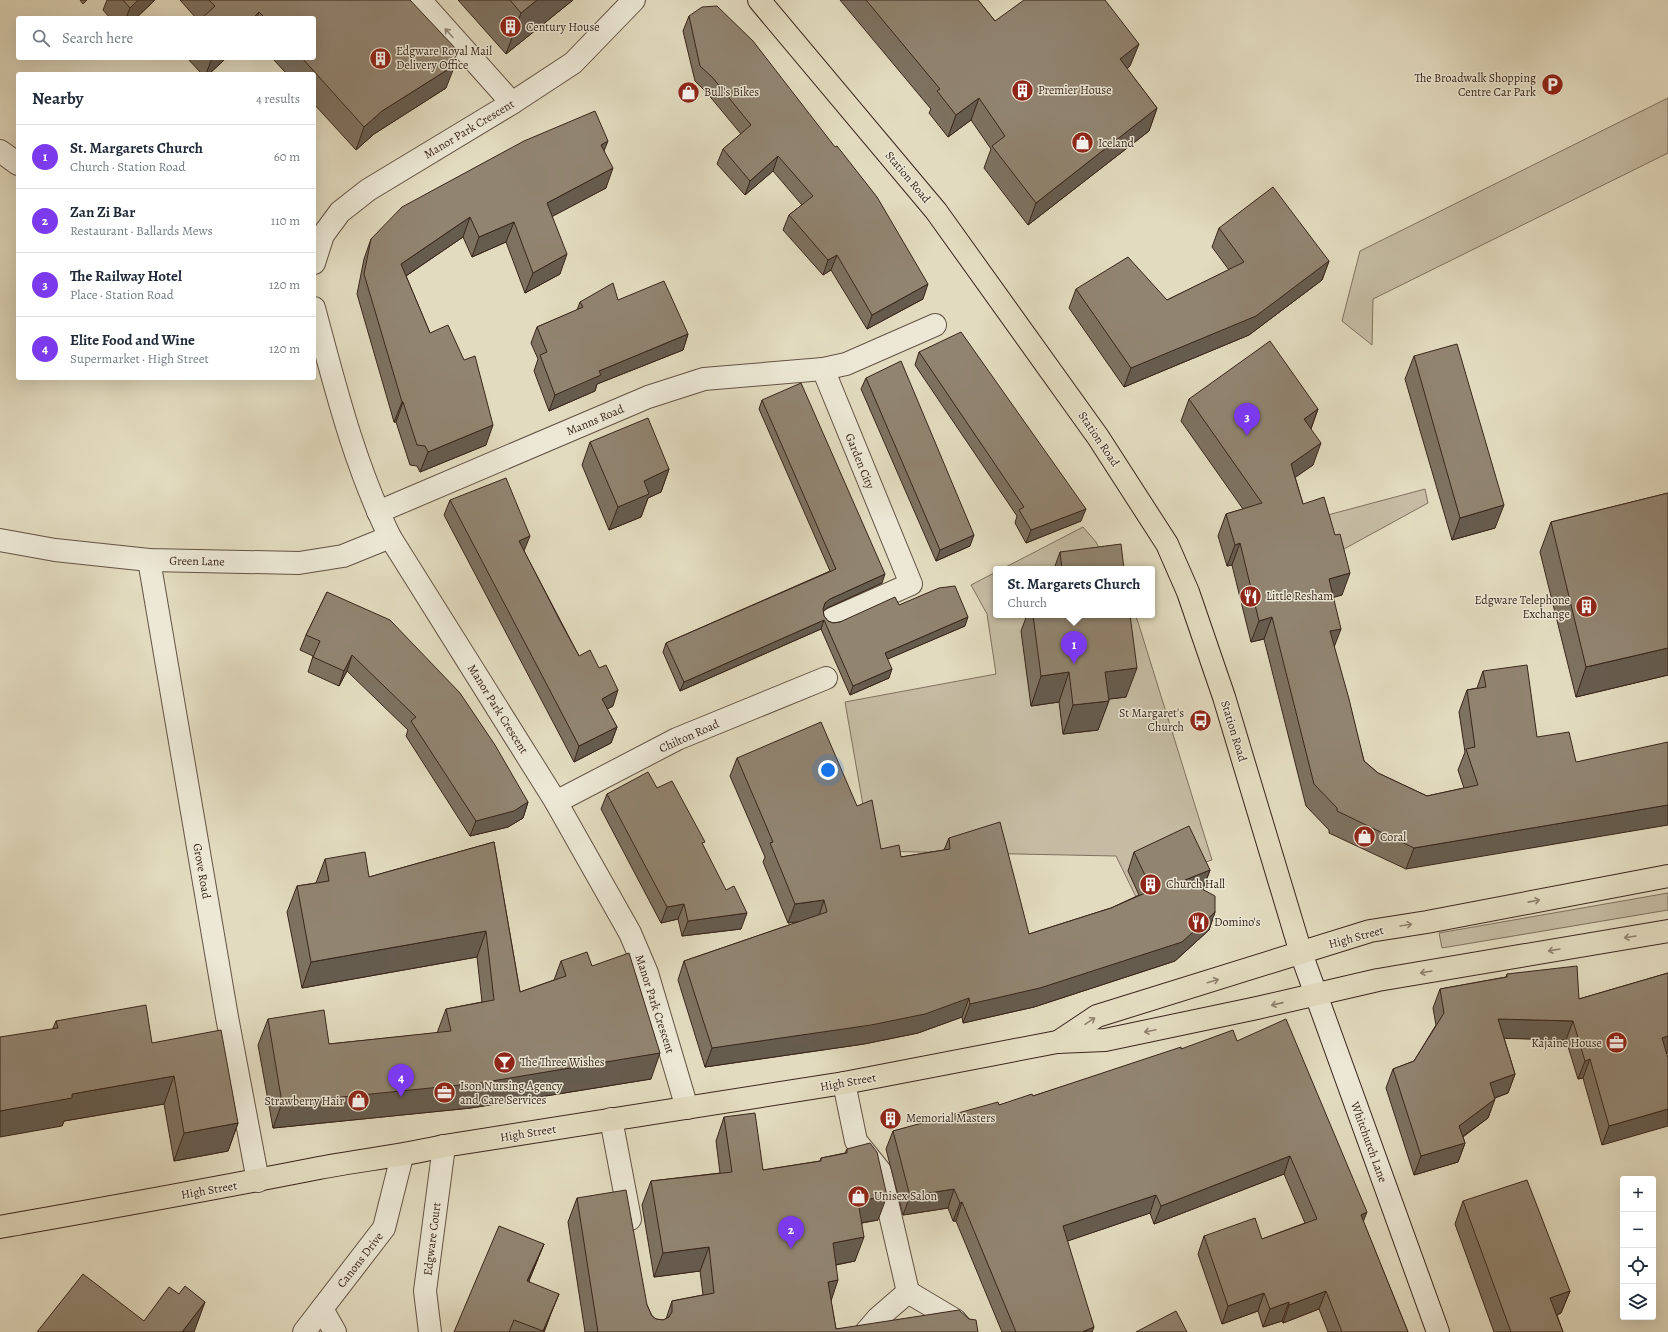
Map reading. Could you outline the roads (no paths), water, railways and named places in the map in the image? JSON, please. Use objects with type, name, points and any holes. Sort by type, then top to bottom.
[{"type":"main road","name":"Station Road","points":[[759,0],[936,211],[1098,437],[1167,544],[1188,592],[1224,697],[1301,952]]},
{"type":"main road","name":"High Street","points":[[1057,1042],[1097,1016],[1370,931],[1427,922],[1668,876]]},
{"type":"main road","name":"High Street","points":[[0,1226],[258,1182],[320,1168],[402,1156],[444,1146],[844,1083],[1057,1042],[1105,1040],[1378,980],[1668,931]]},
{"type":"street","points":[[420,0],[512,103]]},
{"type":"street","name":"Manor Park Crescent","points":[[316,257],[323,235],[340,212],[362,194],[512,103],[573,63],[634,0]]},
{"type":"street","points":[[0,151],[16,163]]},
{"type":"street","name":"Manor Park Crescent","points":[[316,315],[350,438],[378,512],[390,538],[556,802],[636,945],[647,973],[687,1108]]},
{"type":"street","points":[[823,369],[846,364],[935,325]]},
{"type":"street","name":"Manns Road","points":[[378,512],[648,397],[704,379],[823,369]]},
{"type":"street","name":"Garden City","points":[[823,369],[911,584],[832,619]]},
{"type":"street","name":"Green Lane","points":[[0,540],[55,550],[149,560],[299,563],[343,556],[390,538]]},
{"type":"street","name":"Grove Road","points":[[149,560],[225,1003],[258,1182]]},
{"type":"street","name":"Chilton Road","points":[[556,802],[677,739],[826,678]]},
{"type":"street","name":"Whitchurch Lane","points":[[1301,952],[1438,1332]]},
{"type":"street","points":[[844,1083],[856,1141],[880,1171],[908,1292],[955,1320],[965,1332]]},
{"type":"street","points":[[611,1120],[634,1238]]},
{"type":"street","name":"Edgware Court","points":[[430,1332],[425,1291],[444,1146]]},
{"type":"street","name":"Canons Drive","points":[[304,1332],[384,1228],[402,1156]]},
{"type":"street","points":[[866,1332],[878,1318],[908,1292]]},
{"type":"street","points":[[322,1309],[335,1332]]},
{"type":"place","name":"Century House","points":[[511,27]]},
{"type":"place","name":"Edgware Royal Mail Delivery Office","points":[[381,58]]},
{"type":"place","name":"The Broadwalk Shopping Centre Car Park","points":[[1552,85]]},
{"type":"place","name":"Premier House","points":[[1022,90]]},
{"type":"place","name":"Bull's Bikes","points":[[688,92]]},
{"type":"place","name":"Iceland","points":[[1083,143]]},
{"type":"place","name":"The Railway Hotel","points":[[1247,436]]},
{"type":"place","name":"Little Resham","points":[[1250,596]]},
{"type":"place","name":"Edgware Telephone Exchange","points":[[1586,607]]},
{"type":"place","name":"St. Margarets Church","points":[[1074,664]]},
{"type":"place","name":"St Margaret's Church","points":[[1200,720]]},
{"type":"place","name":"Coral","points":[[1365,837]]},
{"type":"place","name":"Church Hall","points":[[1150,884]]},
{"type":"place","name":"Domino's","points":[[1199,922]]},
{"type":"place","name":"Kajaine House","points":[[1617,1043]]},
{"type":"place","name":"The Three Wishes","points":[[505,1062]]},
{"type":"place","name":"Ison Nursing Agency and Care Services","points":[[445,1093]]},
{"type":"place","name":"Elite Food and Wine","points":[[401,1097]]},
{"type":"place","name":"Strawberry Hair","points":[[359,1101]]},
{"type":"place","name":"Memorial Masters","points":[[890,1118]]},
{"type":"place","name":"Unisex Salon","points":[[858,1196]]},
{"type":"place","name":"Zan Zi Bar","points":[[791,1249]]}]
